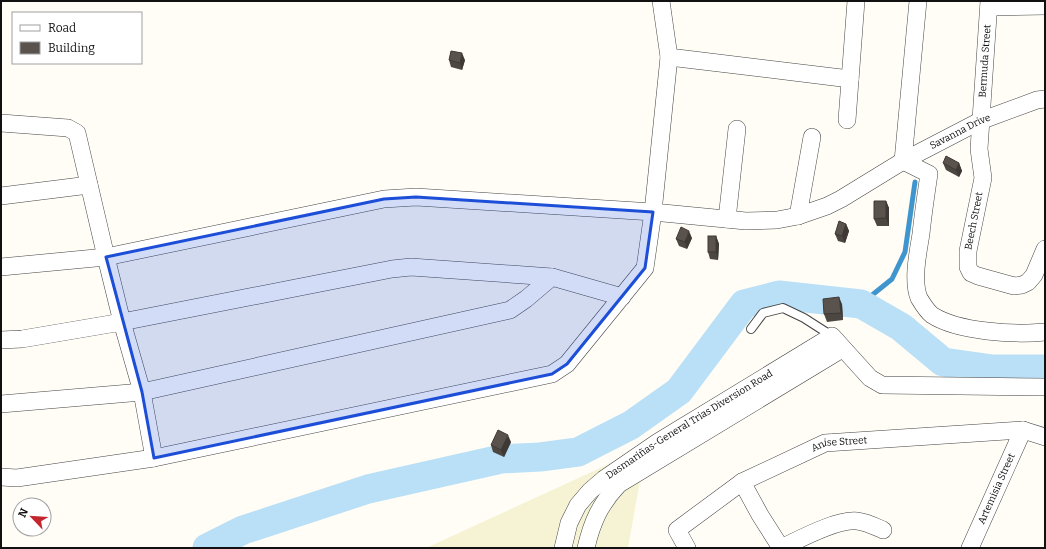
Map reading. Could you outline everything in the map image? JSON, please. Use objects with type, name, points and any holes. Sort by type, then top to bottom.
[{"type":"street","points":[[1,477],[17,478],[154,458],[552,374],[567,364],[645,268],[653,212],[669,57],[661,1]]},
{"type":"street","points":[[847,120],[856,1]]},
{"type":"street","points":[[918,1],[902,161],[928,174],[915,276],[919,297],[931,314],[950,324],[980,330],[1031,334],[1045,332]]},
{"type":"street","points":[[989,4],[1045,6]]},
{"type":"street","name":"Bermuda Street","points":[[980,121],[989,4]]},
{"type":"street","points":[[669,57],[850,79]]},
{"type":"street","name":"Savanna Drive","points":[[1,267],[106,257],[384,199],[416,197],[653,212],[727,219],[760,221],[777,220],[798,216],[827,206],[880,176],[902,161],[980,121],[1037,100],[1045,99]]},
{"type":"street","name":"Beech Street","points":[[980,121],[979,149],[983,178],[968,251],[968,267],[971,272],[978,276],[1014,286],[1022,285],[1028,282],[1034,275],[1045,249]]},
{"type":"street","points":[[1,123],[68,128],[77,133],[122,322],[142,392],[154,458]]},
{"type":"street","points":[[727,219],[737,129]]},
{"type":"street","points":[[798,216],[812,137]]},
{"type":"street","points":[[1,196],[89,185]]},
{"type":"street","points":[[1,340],[22,339],[122,322],[392,269],[411,267],[552,277],[622,297]]},
{"type":"street","points":[[1,404],[142,392],[510,310],[526,299],[552,277]]},
{"type":"street","points":[[837,343],[870,378],[882,385],[1045,387]]},
{"type":"street","name":"Dasmariñas-General Trias Diversion Road","points":[[563,548],[569,523],[578,505],[604,478],[658,442],[837,343]]},
{"type":"street","name":"Dasmariñas-General Trias Diversion Road","points":[[586,548],[594,519],[602,505],[620,484],[837,343]]},
{"type":"street","name":"Anise Street","points":[[687,548],[677,530],[742,482],[825,443],[1023,430],[1045,437]]},
{"type":"street","name":"Artemisia Street","points":[[970,548],[1023,430]]},
{"type":"street","points":[[742,482],[760,515],[781,548],[843,522],[856,521],[870,524],[883,530]]},
{"type":"lane","points":[[751,329],[763,313],[783,308],[804,318],[837,343]]},
{"type":"highlighted area","points":[[416,197],[653,212],[645,268],[567,364],[552,374],[154,458],[142,392],[106,257],[384,199]]},
{"type":"shaded area","points":[[646,447],[628,548],[426,548]]},
{"type":"building","points":[[451,51],[462,53],[460,63],[449,60]]},
{"type":"building","points":[[946,156],[959,163],[956,170],[943,163]]},
{"type":"building","points":[[874,201],[886,201],[886,218],[874,219]]},
{"type":"building","points":[[839,221],[846,224],[842,236],[835,234]]},
{"type":"building","points":[[681,227],[689,231],[685,242],[676,239]]},
{"type":"building","points":[[708,236],[716,236],[716,252],[708,252]]},
{"type":"building","points":[[839,297],[841,313],[824,314],[823,299]]},
{"type":"building","points":[[498,430],[508,435],[501,450],[491,445]]},
{"type":"waterway","points":[[861,304],[892,279],[905,252],[915,182]]},
{"type":"waterway","points":[[207,548],[243,530],[368,489],[501,459],[540,457],[578,452],[631,425],[679,391],[744,304],[779,295],[861,304],[901,327],[943,362],[993,369],[1045,369]]}]
